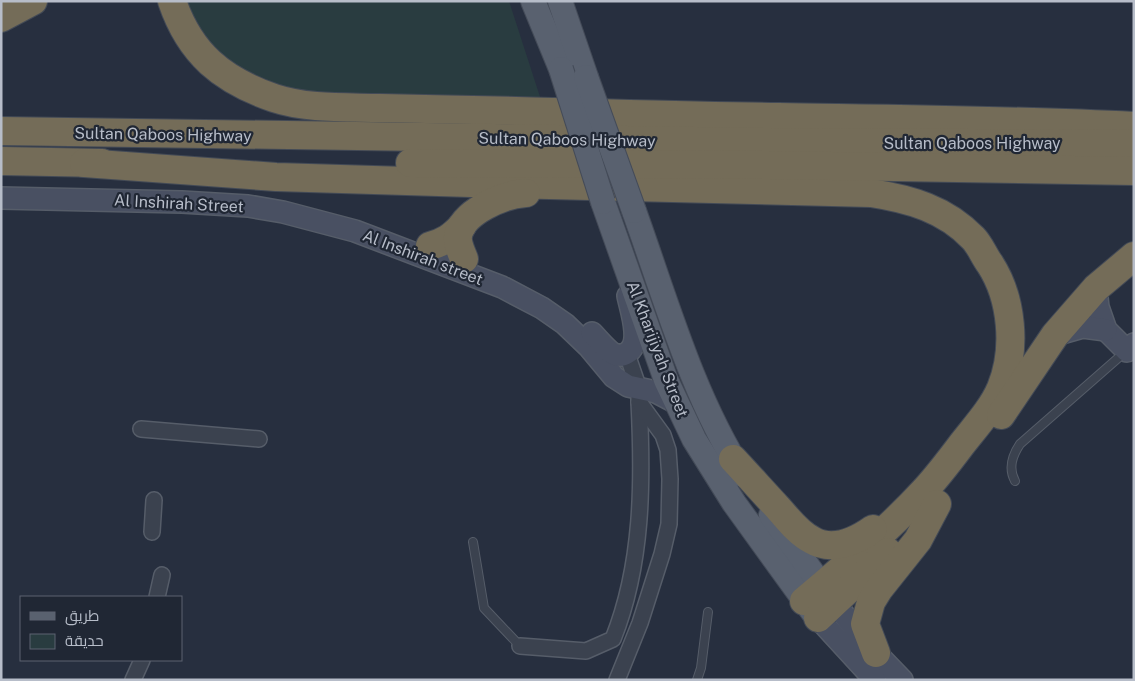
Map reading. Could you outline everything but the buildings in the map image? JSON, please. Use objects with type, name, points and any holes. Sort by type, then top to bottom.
[{"type":"highway","points":[[1,18],[33,1]]},
{"type":"highway","points":[[172,1],[189,40],[222,73],[250,89],[277,99],[301,104],[337,107],[1026,121],[1134,126]]},
{"type":"highway","name":"Sultan Qaboos Highway","points":[[1,132],[770,142],[1134,144]]},
{"type":"highway","name":"Sultan Qaboos Highway","points":[[1,161],[84,163],[769,165],[1134,171]]},
{"type":"highway","points":[[84,163],[633,199],[871,193],[901,198],[933,209],[955,222],[974,239],[996,273],[1008,309],[1010,341],[1007,364],[1001,388],[988,412],[931,497],[918,540],[878,589],[871,602],[865,624],[875,666]]},
{"type":"highway","points":[[430,246],[442,243],[452,237],[475,213],[492,202],[516,194],[577,193],[633,199]]},
{"type":"highway","points":[[462,226],[458,236],[458,247],[464,259]]},
{"type":"highway","points":[[819,602],[865,549],[960,476],[1055,335],[1096,288],[1134,256]]},
{"type":"highway","points":[[733,459],[798,530],[812,541],[825,544],[844,545],[860,539],[931,497]]},
{"type":"main road","name":"Al Kharijiyah Street","points":[[533,1],[561,69],[603,202],[666,380],[677,404],[694,439],[730,496],[819,602]]},
{"type":"main road","name":"Al Kharijiyah Street","points":[[560,1],[586,76],[633,199],[700,391],[733,459],[819,602]]},
{"type":"street","name":"Al Inshirah Street","points":[[2,200],[182,202],[248,206],[283,212],[355,230]]},
{"type":"street","name":"Al Inshirah street","points":[[355,230],[502,287],[542,308],[565,324],[614,377],[639,395],[656,392],[677,404]]},
{"type":"street","name":"Al Inshirah street","points":[[355,230],[393,236],[430,246],[496,272],[535,290],[557,304],[580,322],[612,352],[620,356],[627,354]]},
{"type":"street","points":[[520,646],[586,651],[613,639],[622,617],[631,575],[641,500],[642,455],[639,395],[627,354],[632,349],[635,331],[613,230]]},
{"type":"street","points":[[388,244],[414,248],[430,246]]},
{"type":"street","points":[[1096,288],[1098,307],[1106,330]]},
{"type":"street","points":[[1055,335],[1083,327],[1106,330],[1130,348]]},
{"type":"street","points":[[617,680],[640,623],[662,554],[669,524],[670,479],[668,450],[663,435],[639,395]]},
{"type":"street","points":[[141,429],[259,439]]},
{"type":"street","points":[[152,532],[154,500]]},
{"type":"street","points":[[157,596],[162,575]]},
{"type":"street","name":"Al Kharijiyah Street","points":[[819,602],[875,666],[902,680]]},
{"type":"street","points":[[132,680],[142,661]]},
{"type":"lane","points":[[1015,481],[1010,466],[1020,444],[1130,348]]},
{"type":"lane","points":[[473,542],[484,608],[520,646]]},
{"type":"lane","points":[[696,680],[701,668],[708,612]]},
{"type":"green space","points":[[180,1],[509,1],[542,103],[337,99],[256,82],[214,52]]}]
